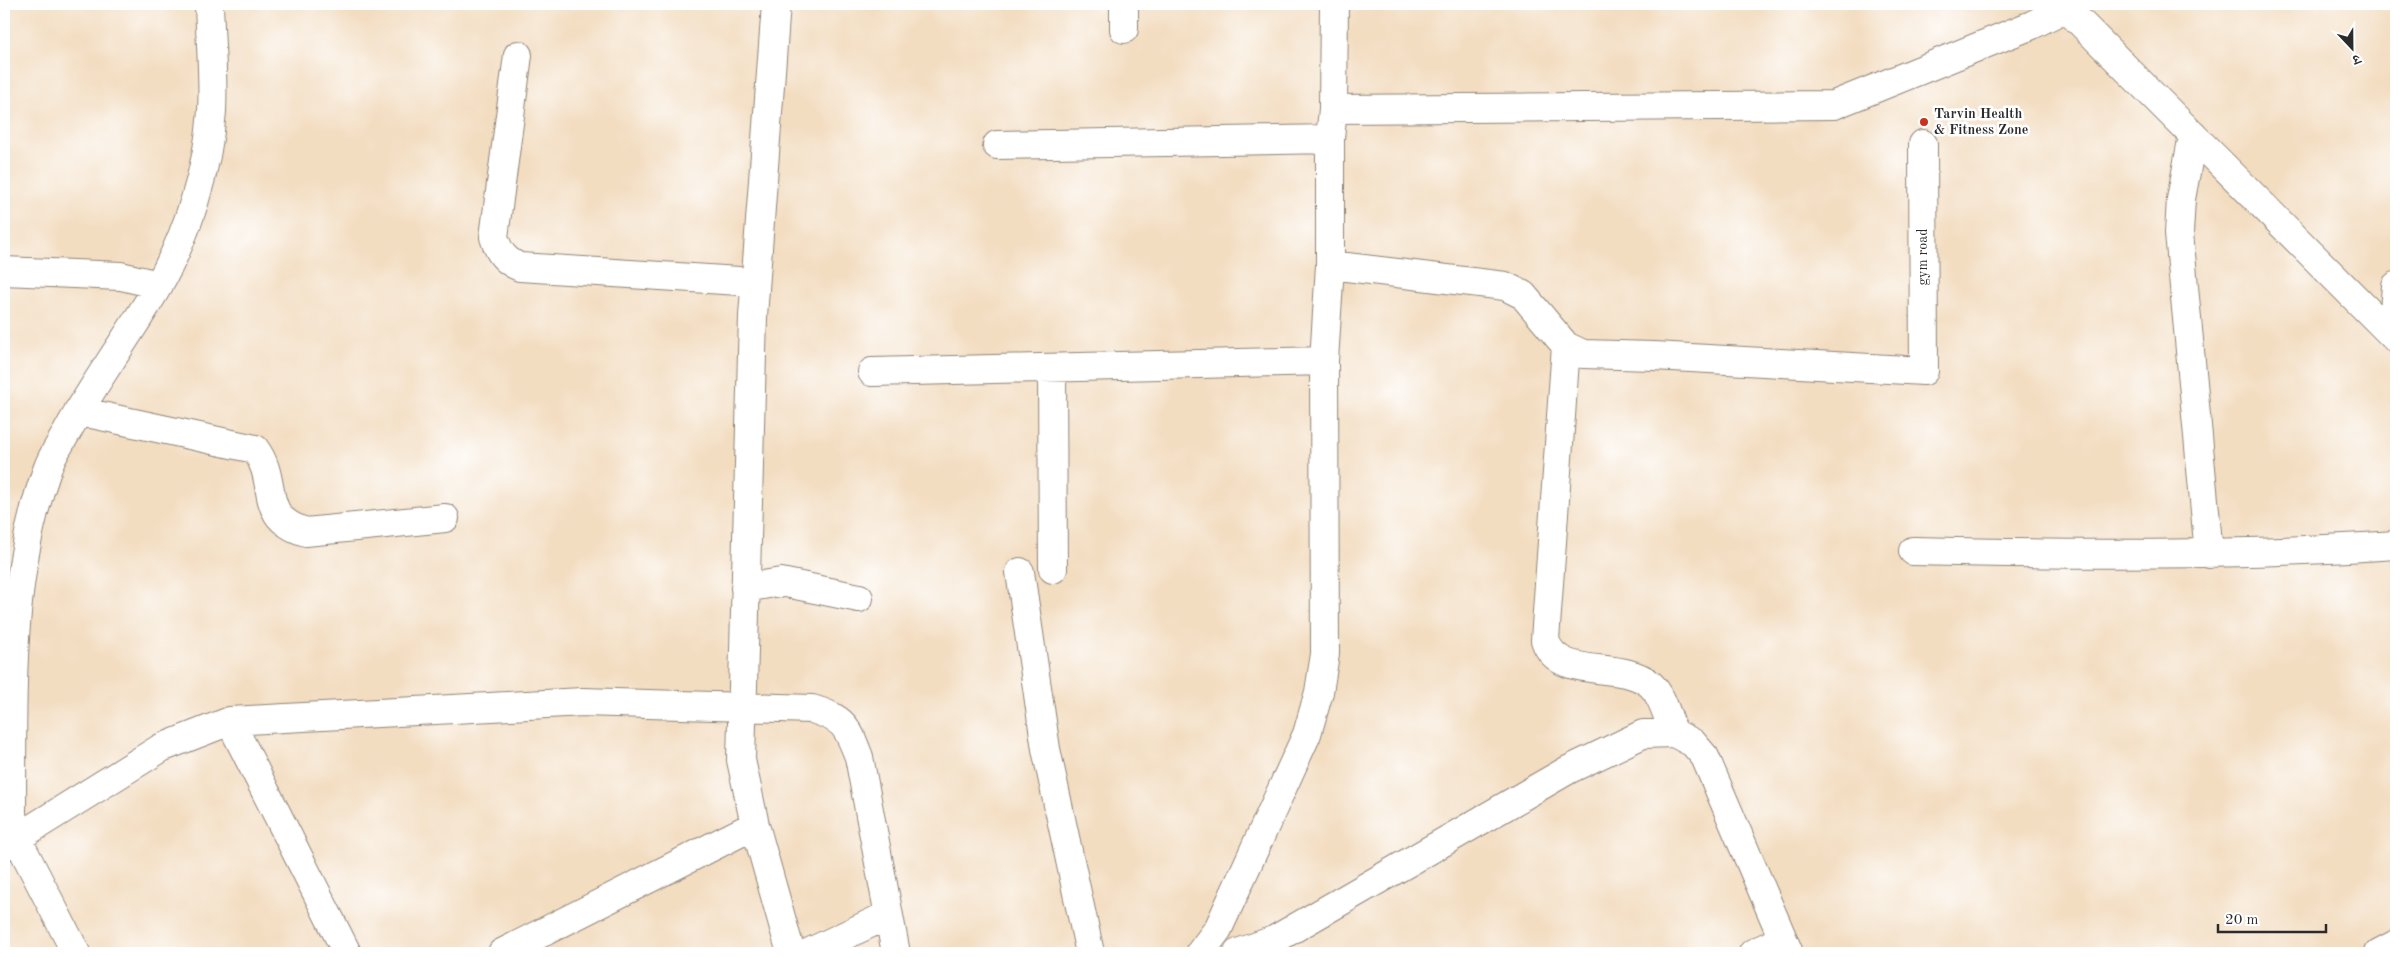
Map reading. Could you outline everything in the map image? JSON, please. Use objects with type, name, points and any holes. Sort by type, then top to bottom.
[{"type":"street","points":[[76,953],[9,828],[15,551],[36,502],[48,467],[78,411],[158,285],[183,230],[205,163],[212,110],[209,4]]},
{"type":"street","points":[[776,4],[755,282],[741,707],[741,760],[755,825],[791,953]]},
{"type":"street","points":[[1200,953],[1218,929],[1306,734],[1319,692],[1325,654],[1324,361],[1330,265],[1330,139],[1333,109],[1334,4]]},
{"type":"street","points":[[1333,109],[1834,105],[2032,25],[2064,5],[2394,337]]},
{"type":"street","points":[[518,55],[494,237],[499,251],[508,262],[520,267],[755,282]]},
{"type":"street","points":[[2193,135],[2181,199],[2179,234],[2209,554]]},
{"type":"street","points":[[997,145],[1330,139]]},
{"type":"street","name":"gym road","points":[[1566,346],[1584,354],[1924,371],[1923,144]]},
{"type":"street","points":[[1330,265],[1505,286],[1523,295],[1566,346],[1545,640],[1551,654],[1563,662],[1627,675],[1650,684],[1659,696],[1674,732]]},
{"type":"street","points":[[4,271],[121,276],[158,285]]},
{"type":"street","points":[[2394,337],[2396,286]]},
{"type":"street","points":[[872,372],[1324,361]]},
{"type":"street","points":[[1052,368],[1053,569]]},
{"type":"street","points":[[78,411],[255,449],[263,463],[278,516],[290,527],[306,532],[444,518]]},
{"type":"street","points":[[1913,551],[2073,555],[2209,554],[2396,544]]},
{"type":"street","points":[[1020,572],[1046,748],[1090,953]]},
{"type":"street","points":[[745,588],[781,582],[859,598]]},
{"type":"street","points":[[9,828],[161,748],[230,722],[583,702],[812,709],[830,715],[847,728],[858,757],[896,953]]},
{"type":"street","points":[[230,722],[347,953]]},
{"type":"street","points":[[1238,953],[1274,940],[1568,770],[1643,734],[1674,732],[1693,743],[1704,757],[1786,946],[1753,953]]},
{"type":"street","points":[[502,953],[755,825]]},
{"type":"street","points":[[808,953],[888,915]]},
{"type":"street","points":[[2379,953],[2396,944]]},
{"type":"place","name":"Tarvin Health & Fitness Zone","points":[[1924,122]]}]
